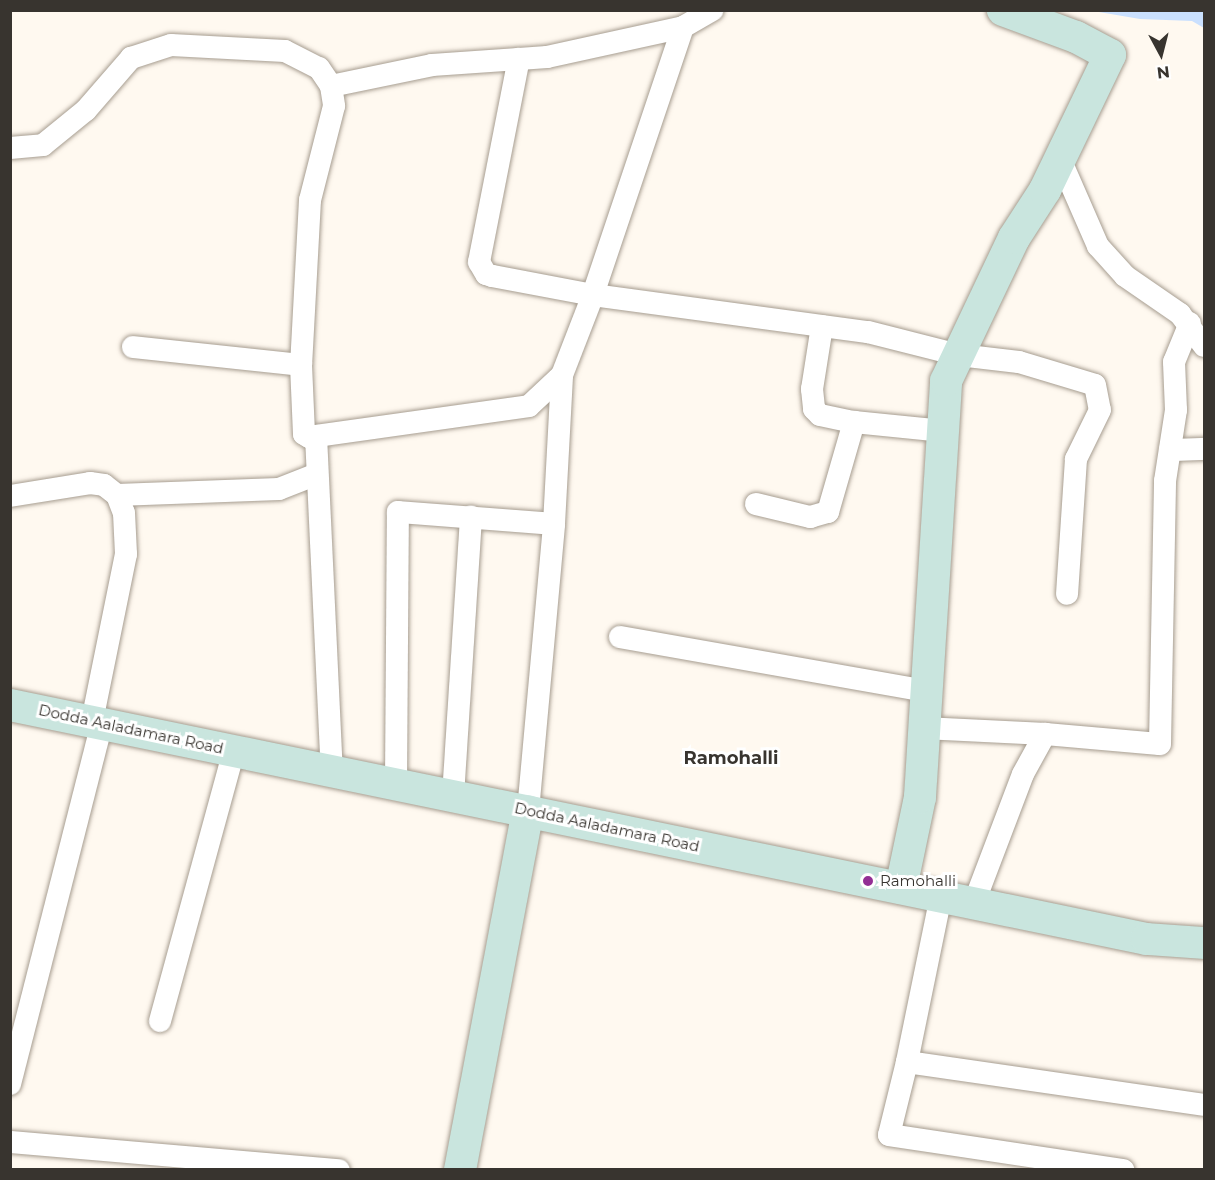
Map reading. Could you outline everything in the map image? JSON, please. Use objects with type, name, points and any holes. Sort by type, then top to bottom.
[{"type":"street","points":[[331,86],[432,66],[547,57],[683,27],[713,10]]},
{"type":"street","points":[[901,888],[920,797],[946,381],[1014,238],[1060,159],[1110,55],[1076,37],[1003,10]]},
{"type":"street","points":[[460,1170],[528,811],[554,524],[562,375],[593,295],[683,27]]},
{"type":"street","points":[[10,148],[43,145],[86,110],[131,58],[171,45],[285,51],[320,68],[331,86],[334,106],[310,200],[301,365],[304,434],[316,436],[529,406],[562,375]]},
{"type":"street","points":[[519,59],[479,262],[486,274],[593,295],[868,332],[959,356],[1019,362],[1095,385],[1100,410],[1076,459],[1067,594]]},
{"type":"street","points":[[1060,159],[1098,246],[1125,276],[1190,323],[1204,346]]},
{"type":"street","points":[[924,728],[1046,734],[1160,744],[1162,545],[1170,450],[1176,410],[1174,362],[1190,323]]},
{"type":"street","points":[[822,326],[812,389],[814,409],[820,415],[854,422],[944,431]]},
{"type":"street","points":[[133,347],[301,365]]},
{"type":"street","points":[[756,504],[810,517],[828,512],[854,422]]},
{"type":"street","points":[[316,436],[332,770]]},
{"type":"street","points":[[1170,450],[1204,449]]},
{"type":"street","points":[[117,495],[279,489],[318,474]]},
{"type":"street","points":[[10,496],[90,483],[104,485],[117,495],[124,513],[126,554],[97,722],[10,1084]]},
{"type":"street","points":[[396,784],[398,512],[554,524]]},
{"type":"street","points":[[453,796],[471,518]]},
{"type":"street","points":[[620,637],[927,691]]},
{"type":"street","name":"Dodda Aaladamara Road","points":[[10,705],[1147,939],[1204,943]]},
{"type":"street","points":[[974,903],[1023,774],[1046,734]]},
{"type":"street","points":[[160,1021],[234,750]]},
{"type":"street","points":[[940,896],[907,1062],[889,1135],[1123,1170]]},
{"type":"street","points":[[907,1062],[1204,1104]]},
{"type":"street","points":[[10,1142],[121,1160],[339,1170]]},
{"type":"water","points":[[1093,11],[1204,11],[1204,28],[1192,21],[1140,19]]},
{"type":"place","name":"Ramohalli","points":[[868,881]]},
{"type":"district","name":"Ramohalli","points":[[731,758]]}]
